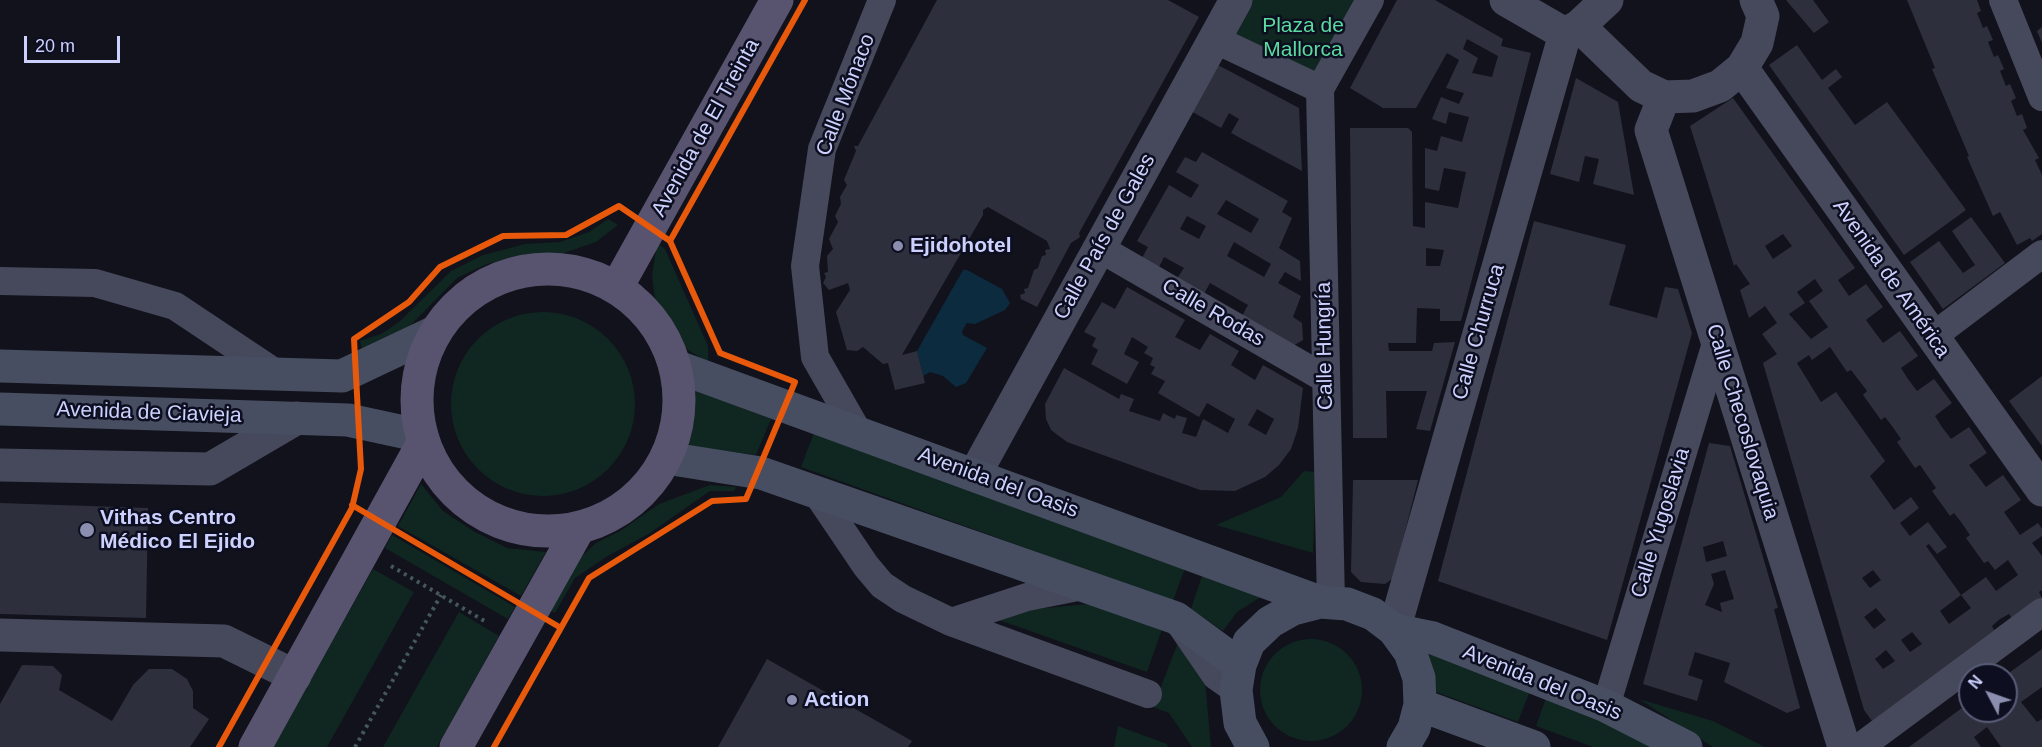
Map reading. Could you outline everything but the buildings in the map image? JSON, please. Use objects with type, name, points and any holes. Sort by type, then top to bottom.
[{"type":"main road","name":"Avenida de El Treinta","points":[[617,287],[777,0]]},
{"type":"main road","points":[[537,268],[578,271],[617,287],[643,308],[663,335],[675,366],[680,397],[677,429],[666,458],[644,490],[614,513],[579,528],[540,531],[502,524],[468,505],[441,478],[423,440],[416,406],[420,367],[435,332],[462,300],[497,278],[537,268]]},
{"type":"main road","name":"Avenida de Ciavieja","points":[[0,366],[342,376],[435,332]]},
{"type":"main road","name":"Avenida del Oasis","points":[[675,366],[1325,603],[1347,604],[1373,614],[1394,630],[1433,638],[1606,706],[1686,747]]},
{"type":"main road","name":"Avenida de Ciavieja","points":[[0,409],[348,420],[423,440]]},
{"type":"main road","points":[[255,747],[423,440]]},
{"type":"main road","points":[[666,458],[761,473],[818,495],[880,514],[1176,618],[1238,678]]},
{"type":"main road","points":[[456,747],[579,528]]},
{"type":"main road","points":[[1246,743],[1236,707],[1238,678],[1249,642],[1270,622],[1293,609],[1325,603]]},
{"type":"main road","points":[[1394,630],[1410,652],[1419,678],[1420,705],[1414,728],[1403,747]]},
{"type":"main road","points":[[1420,705],[1492,741],[1534,747]]},
{"type":"street","name":"Calle Mónaco","points":[[858,432],[815,357],[805,266],[822,149],[882,0]]},
{"type":"street","name":"Calle País de Gales","points":[[975,474],[1236,0]]},
{"type":"street","points":[[1214,39],[1320,89],[1370,0]]},
{"type":"street","points":[[1506,0],[1572,30],[1641,86],[1664,97],[1693,96],[1720,86],[1742,68],[1757,44],[1763,16],[1756,0]]},
{"type":"street","points":[[1572,30],[1607,0]]},
{"type":"street","points":[[2002,0],[2042,97]]},
{"type":"street","name":"Calle Churruca","points":[[1394,630],[1572,30]]},
{"type":"street","name":"Avenida de América","points":[[1742,68],[2042,490]]},
{"type":"street","name":"Calle Hungría","points":[[1320,89],[1326,379],[1325,603]]},
{"type":"street","name":"Calle Checoslovaquia","points":[[1664,97],[1652,130],[1844,747]]},
{"type":"street","name":"Calle Rodas","points":[[1099,248],[1326,379]]},
{"type":"street","points":[[1932,337],[2042,254]]},
{"type":"street","points":[[0,281],[95,283],[175,306],[277,374]]},
{"type":"street","name":"Calle Yugoslavia","points":[[1606,706],[1717,340]]},
{"type":"street","name":"Avenida de Ciavieja","points":[[0,465],[210,469],[297,418]]},
{"type":"street","points":[[818,495],[866,566],[882,585],[922,610],[1148,694]]},
{"type":"street","points":[[951,622],[1028,597],[1083,586]]},
{"type":"street","points":[[1860,747],[2042,612]]},
{"type":"street","points":[[0,635],[224,641],[295,676]]},
{"type":"path","points":[[364,550],[516,640]]},
{"type":"path","points":[[355,747],[441,595]]},
{"type":"green space","name":"Plaza de Mallorca","points":[[1236,0],[1370,0],[1320,89],[1214,39]]},
{"type":"green space","points":[[608,219],[618,225],[596,242],[561,254],[527,254],[487,264],[457,278],[404,332],[362,350],[360,341],[381,334],[399,322],[451,271],[483,255],[525,244],[560,242],[589,232]]},
{"type":"green space","points":[[657,243],[665,249],[708,346],[708,362],[688,350],[669,330],[655,300],[652,275]]},
{"type":"green space","points":[[543,312],[578,319],[608,339],[628,369],[635,404],[628,439],[608,469],[578,489],[543,496],[508,489],[478,469],[458,439],[451,404],[458,369],[478,339],[508,319]]},
{"type":"green space","points":[[690,388],[771,419],[756,455],[685,446],[692,415]]},
{"type":"green space","points":[[815,430],[1186,565],[1173,601],[801,467]]},
{"type":"green space","points":[[1304,471],[1316,472],[1313,553],[1216,525],[1281,497]]},
{"type":"green space","points":[[421,484],[443,511],[475,532],[507,548],[546,552],[521,596],[398,526]]},
{"type":"green space","points":[[710,485],[736,487],[734,491],[710,491],[650,533],[606,557],[575,578],[555,613],[548,610],[582,556],[596,543],[620,531],[659,504]]},
{"type":"green space","points":[[392,535],[515,607],[508,619],[385,548]]},
{"type":"green space","points":[[373,569],[414,592],[327,747],[273,747]]},
{"type":"green space","points":[[1203,573],[1264,595],[1237,612],[1223,631],[1191,609]]},
{"type":"green space","points":[[1087,604],[1162,629],[1147,672],[993,618],[1004,612]]},
{"type":"green space","points":[[459,612],[499,636],[437,747],[383,747]]},
{"type":"green space","points":[[1311,639],[1331,643],[1347,654],[1358,670],[1362,690],[1358,710],[1347,726],[1331,737],[1311,741],[1291,737],[1275,726],[1264,710],[1260,690],[1264,670],[1275,654],[1291,643]]},
{"type":"green space","points":[[1179,640],[1205,681],[1211,747],[1192,747],[1169,713],[1153,707]]},
{"type":"green space","points":[[1415,647],[1531,688],[1518,722],[1425,688]]},
{"type":"green space","points":[[1547,695],[1659,747],[1593,747],[1536,726]]},
{"type":"green space","points":[[1639,699],[1713,721],[1765,747],[1713,747]]},
{"type":"green space","points":[[1118,726],[1167,744],[1168,747],[1114,747]]},
{"type":"water","points":[[963,270],[1002,289],[1010,303],[1005,310],[975,324],[967,323],[962,331],[963,335],[987,348],[966,383],[956,387],[943,376],[930,372],[923,376],[917,351]]},
{"type":"cycle path","points":[[670,241],[805,0]]},
{"type":"cycle path","points":[[219,747],[352,508],[361,469],[354,339],[409,302],[440,267],[503,236],[566,235],[619,206],[670,241],[720,353],[795,382],[746,499],[712,501],[589,578],[494,747]]},
{"type":"cycle path","points":[[352,505],[561,628]]},
{"type":"place","name":"Ejidohotel","points":[[898,246]]},
{"type":"place","name":"Vithas Centro Médico El Ejido","points":[[87,530]]},
{"type":"place","name":"Action","points":[[792,700]]}]
